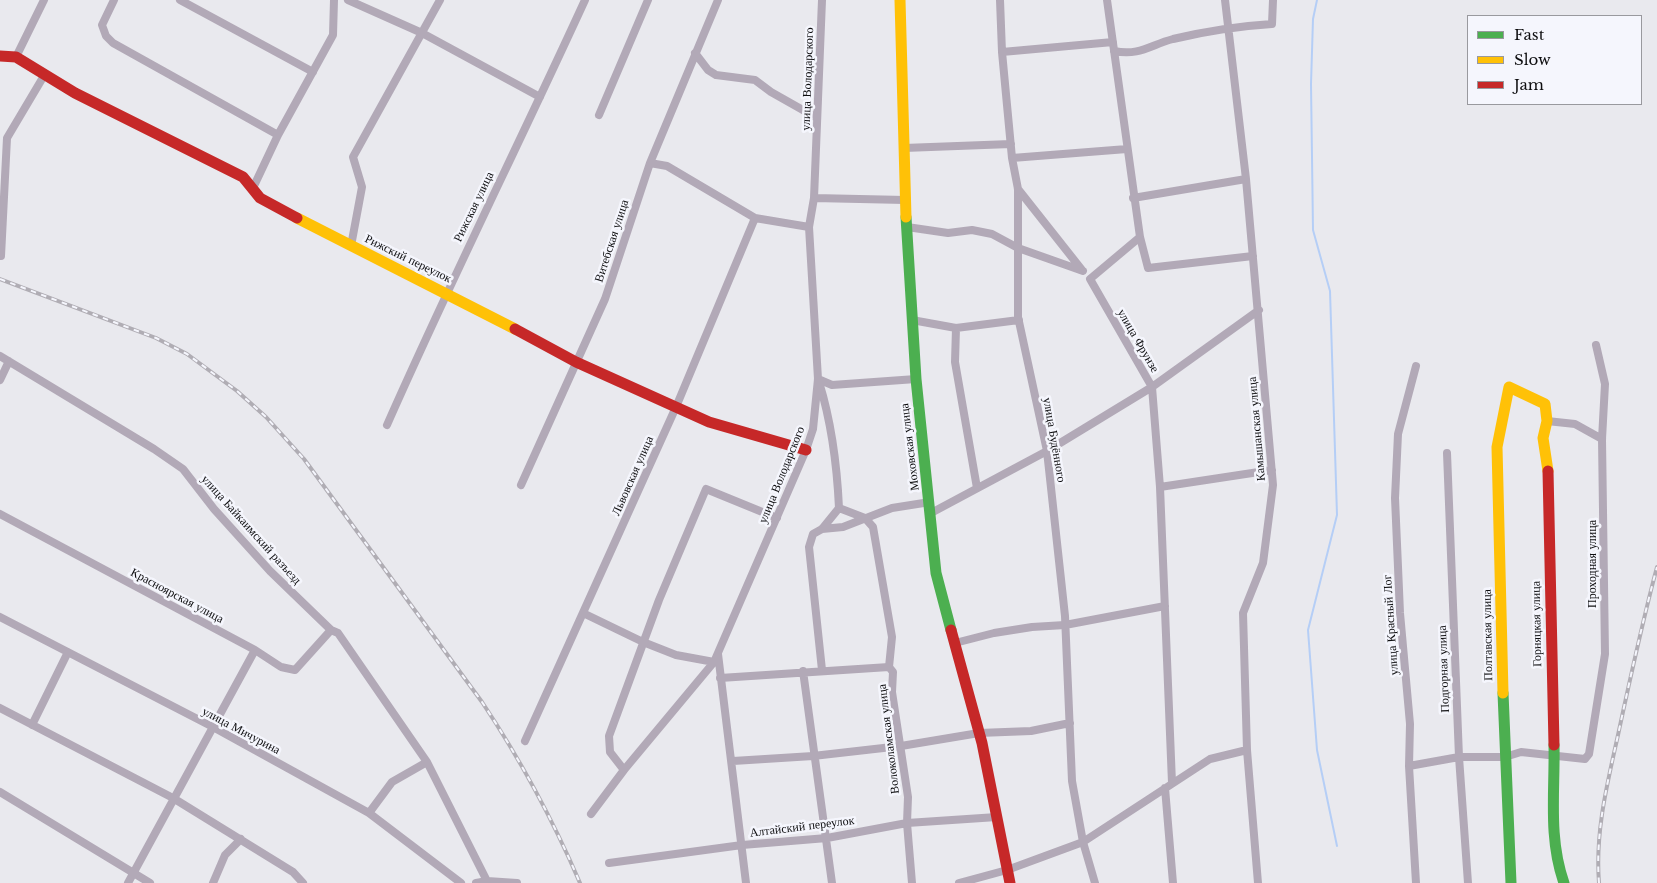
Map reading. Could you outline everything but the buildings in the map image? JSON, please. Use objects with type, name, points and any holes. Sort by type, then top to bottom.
[{"type":"street","points":[[0,56],[16,57],[44,0]]},
{"type":"street","points":[[114,0],[102,25],[106,36],[113,44],[278,135]]},
{"type":"street","points":[[180,0],[313,72]]},
{"type":"street","points":[[253,188],[278,135],[333,35],[334,0]]},
{"type":"street","points":[[348,0],[422,33],[540,97]]},
{"type":"street","points":[[351,246],[362,187],[353,157],[440,0]]},
{"type":"street","name":"Рижская улица","points":[[387,425],[446,292],[585,0]]},
{"type":"street","points":[[599,115],[648,0]]},
{"type":"street","name":"Витебская улица","points":[[521,485],[605,299],[650,164],[718,0]]},
{"type":"street","name":"улица Володарского","points":[[591,814],[624,770],[714,662],[806,450],[813,429],[818,379],[809,226],[814,198],[822,0]]},
{"type":"street","name":"Моховская улица","points":[[900,0],[905,200],[912,320],[916,379],[931,507],[936,573],[979,733],[1010,883]]},
{"type":"street","name":"улица Будённого","points":[[1000,0],[1002,52],[1012,158],[1018,189],[1019,320],[1047,451],[1065,625],[1072,781],[1083,842],[1094,883]]},
{"type":"street","points":[[1107,0],[1134,198],[1140,237],[1148,268],[1253,256]]},
{"type":"street","name":"Камышанская улица","points":[[1225,0],[1259,310],[1273,485],[1263,563],[1244,613],[1247,750],[1258,883]]},
{"type":"street","points":[[1114,51],[1130,54],[1171,40],[1227,27],[1272,24],[1273,0]]},
{"type":"street","points":[[1002,52],[1113,42]]},
{"type":"street","points":[[695,53],[708,70],[716,75],[755,80],[771,92],[817,118]]},
{"type":"street","name":"Рижский переулок","points":[[16,57],[75,93],[243,177],[260,198],[351,246],[446,292],[576,362],[709,422],[806,450]]},
{"type":"street","points":[[1,256],[7,138],[45,74]]},
{"type":"street","points":[[904,148],[1011,144]]},
{"type":"street","points":[[1012,158],[1127,149]]},
{"type":"street","points":[[650,164],[667,166],[754,218],[809,226]]},
{"type":"street","points":[[1134,198],[1246,179]]},
{"type":"street","name":"улица Фрунзе","points":[[1018,189],[1090,279],[1152,387],[1160,487],[1172,783]]},
{"type":"street","points":[[814,198],[905,200]]},
{"type":"street","name":"Львовская улица","points":[[525,741],[676,407],[754,218]]},
{"type":"street","points":[[907,227],[948,233],[972,230],[992,234],[1018,248],[1084,271]]},
{"type":"street","points":[[1090,279],[1140,237]]},
{"type":"street","points":[[822,529],[843,527],[892,508],[931,507],[977,488],[1047,451],[1152,387],[1259,310]]},
{"type":"street","points":[[912,320],[956,328],[1019,320]]},
{"type":"street","points":[[956,328],[955,362],[977,488]]},
{"type":"street","name":"Проходная улица","points":[[1558,755],[1578,760],[1585,759],[1589,754],[1605,654],[1602,439],[1605,384],[1596,345]]},
{"type":"street","name":"улица Байкаимский разъезд","points":[[0,356],[154,448],[182,469],[214,509],[270,571],[331,630],[338,634],[427,762],[488,881]]},
{"type":"street","points":[[0,380],[9,361]]},
{"type":"street","name":"улица Красный Лог","points":[[1416,366],[1398,434],[1395,498],[1400,613],[1410,724],[1409,766],[1416,883]]},
{"type":"street","points":[[818,379],[832,384],[916,379]]},
{"type":"street","points":[[818,379],[830,417],[838,467],[840,508],[822,529],[813,534],[809,547],[822,670]]},
{"type":"street","name":"Полтавская улица","points":[[1511,883],[1505,757],[1497,447],[1509,388],[1545,404],[1547,421]]},
{"type":"street","points":[[1547,421],[1575,424],[1602,439]]},
{"type":"street","name":"Горняцкая улица","points":[[1547,421],[1543,438],[1548,472],[1558,755],[1552,794],[1558,870],[1564,883]]},
{"type":"street","name":"Подгорная улица","points":[[1448,453],[1459,757],[1468,883]]},
{"type":"street","points":[[1160,487],[1272,470]]},
{"type":"street","points":[[624,770],[610,752],[609,736],[643,642],[706,488],[777,518]]},
{"type":"street","points":[[840,508],[865,518]]},
{"type":"street","name":"Красноярская улица","points":[[0,514],[254,650],[281,667],[295,670],[331,630]]},
{"type":"street","name":"Волоколамская улица","points":[[865,518],[873,527],[892,637],[889,667],[893,672],[892,692],[908,797],[907,823],[912,883]]},
{"type":"street","points":[[955,643],[994,633],[1032,627],[1065,625],[1165,606]]},
{"type":"street","points":[[583,612],[643,642],[676,655],[714,662]]},
{"type":"street","name":"улица Мичурина","points":[[0,617],[213,728],[369,813],[461,883]]},
{"type":"street","points":[[128,883],[172,798],[213,728],[254,650]]},
{"type":"street","points":[[32,725],[68,652]]},
{"type":"street","points":[[718,654],[733,761],[746,883]]},
{"type":"street","points":[[720,678],[802,671],[889,667]]},
{"type":"street","points":[[802,671],[832,883]]},
{"type":"street","points":[[0,718],[2,709],[172,798],[293,872],[303,883]]},
{"type":"street","points":[[733,761],[813,756],[901,746],[979,733],[1031,731],[1070,722]]},
{"type":"street","points":[[959,883],[1007,870],[1083,842],[1210,759],[1247,750]]},
{"type":"street","points":[[1409,766],[1459,757],[1505,757],[1521,752],[1558,755]]},
{"type":"street","points":[[369,813],[392,782],[427,762]]},
{"type":"street","points":[[1165,788],[1173,883]]},
{"type":"street","points":[[0,792],[150,883]]},
{"type":"street","name":"Алтайский переулок","points":[[609,863],[742,845],[827,838],[907,823],[997,816]]},
{"type":"street","points":[[213,883],[225,855],[241,839]]},
{"type":"street","points":[[476,883],[488,881],[517,883]]},
{"type":"waterway","points":[[1317,0],[1313,19],[1311,84],[1313,230],[1330,291],[1337,515],[1308,630],[1317,750],[1337,846]]},
{"type":"railway","points":[[0,279],[156,338],[187,354],[237,391],[266,417],[304,459],[482,702],[510,745],[535,790],[559,836],[580,883]]},
{"type":"railway","points":[[1599,883],[1600,827],[1606,790],[1636,651],[1657,567]]},
{"type":"traffic: fast","points":[[906,217],[916,379],[936,573],[951,630]]},
{"type":"traffic: fast","points":[[1503,693],[1511,883]]},
{"type":"traffic: fast","points":[[1554,745],[1554,832],[1559,866],[1564,883]]},
{"type":"traffic: slow","points":[[900,0],[906,217]]},
{"type":"traffic: slow","points":[[297,218],[515,329]]},
{"type":"traffic: slow","points":[[1503,693],[1497,447],[1509,387],[1545,404],[1547,421],[1543,438],[1548,471]]},
{"type":"traffic: jam","points":[[0,56],[16,57],[75,93],[243,177],[260,198],[297,218]]},
{"type":"traffic: jam","points":[[515,329],[576,362],[709,422],[806,450]]},
{"type":"traffic: jam","points":[[1548,471],[1554,745]]},
{"type":"traffic: jam","points":[[951,630],[982,743],[1010,883]]}]
